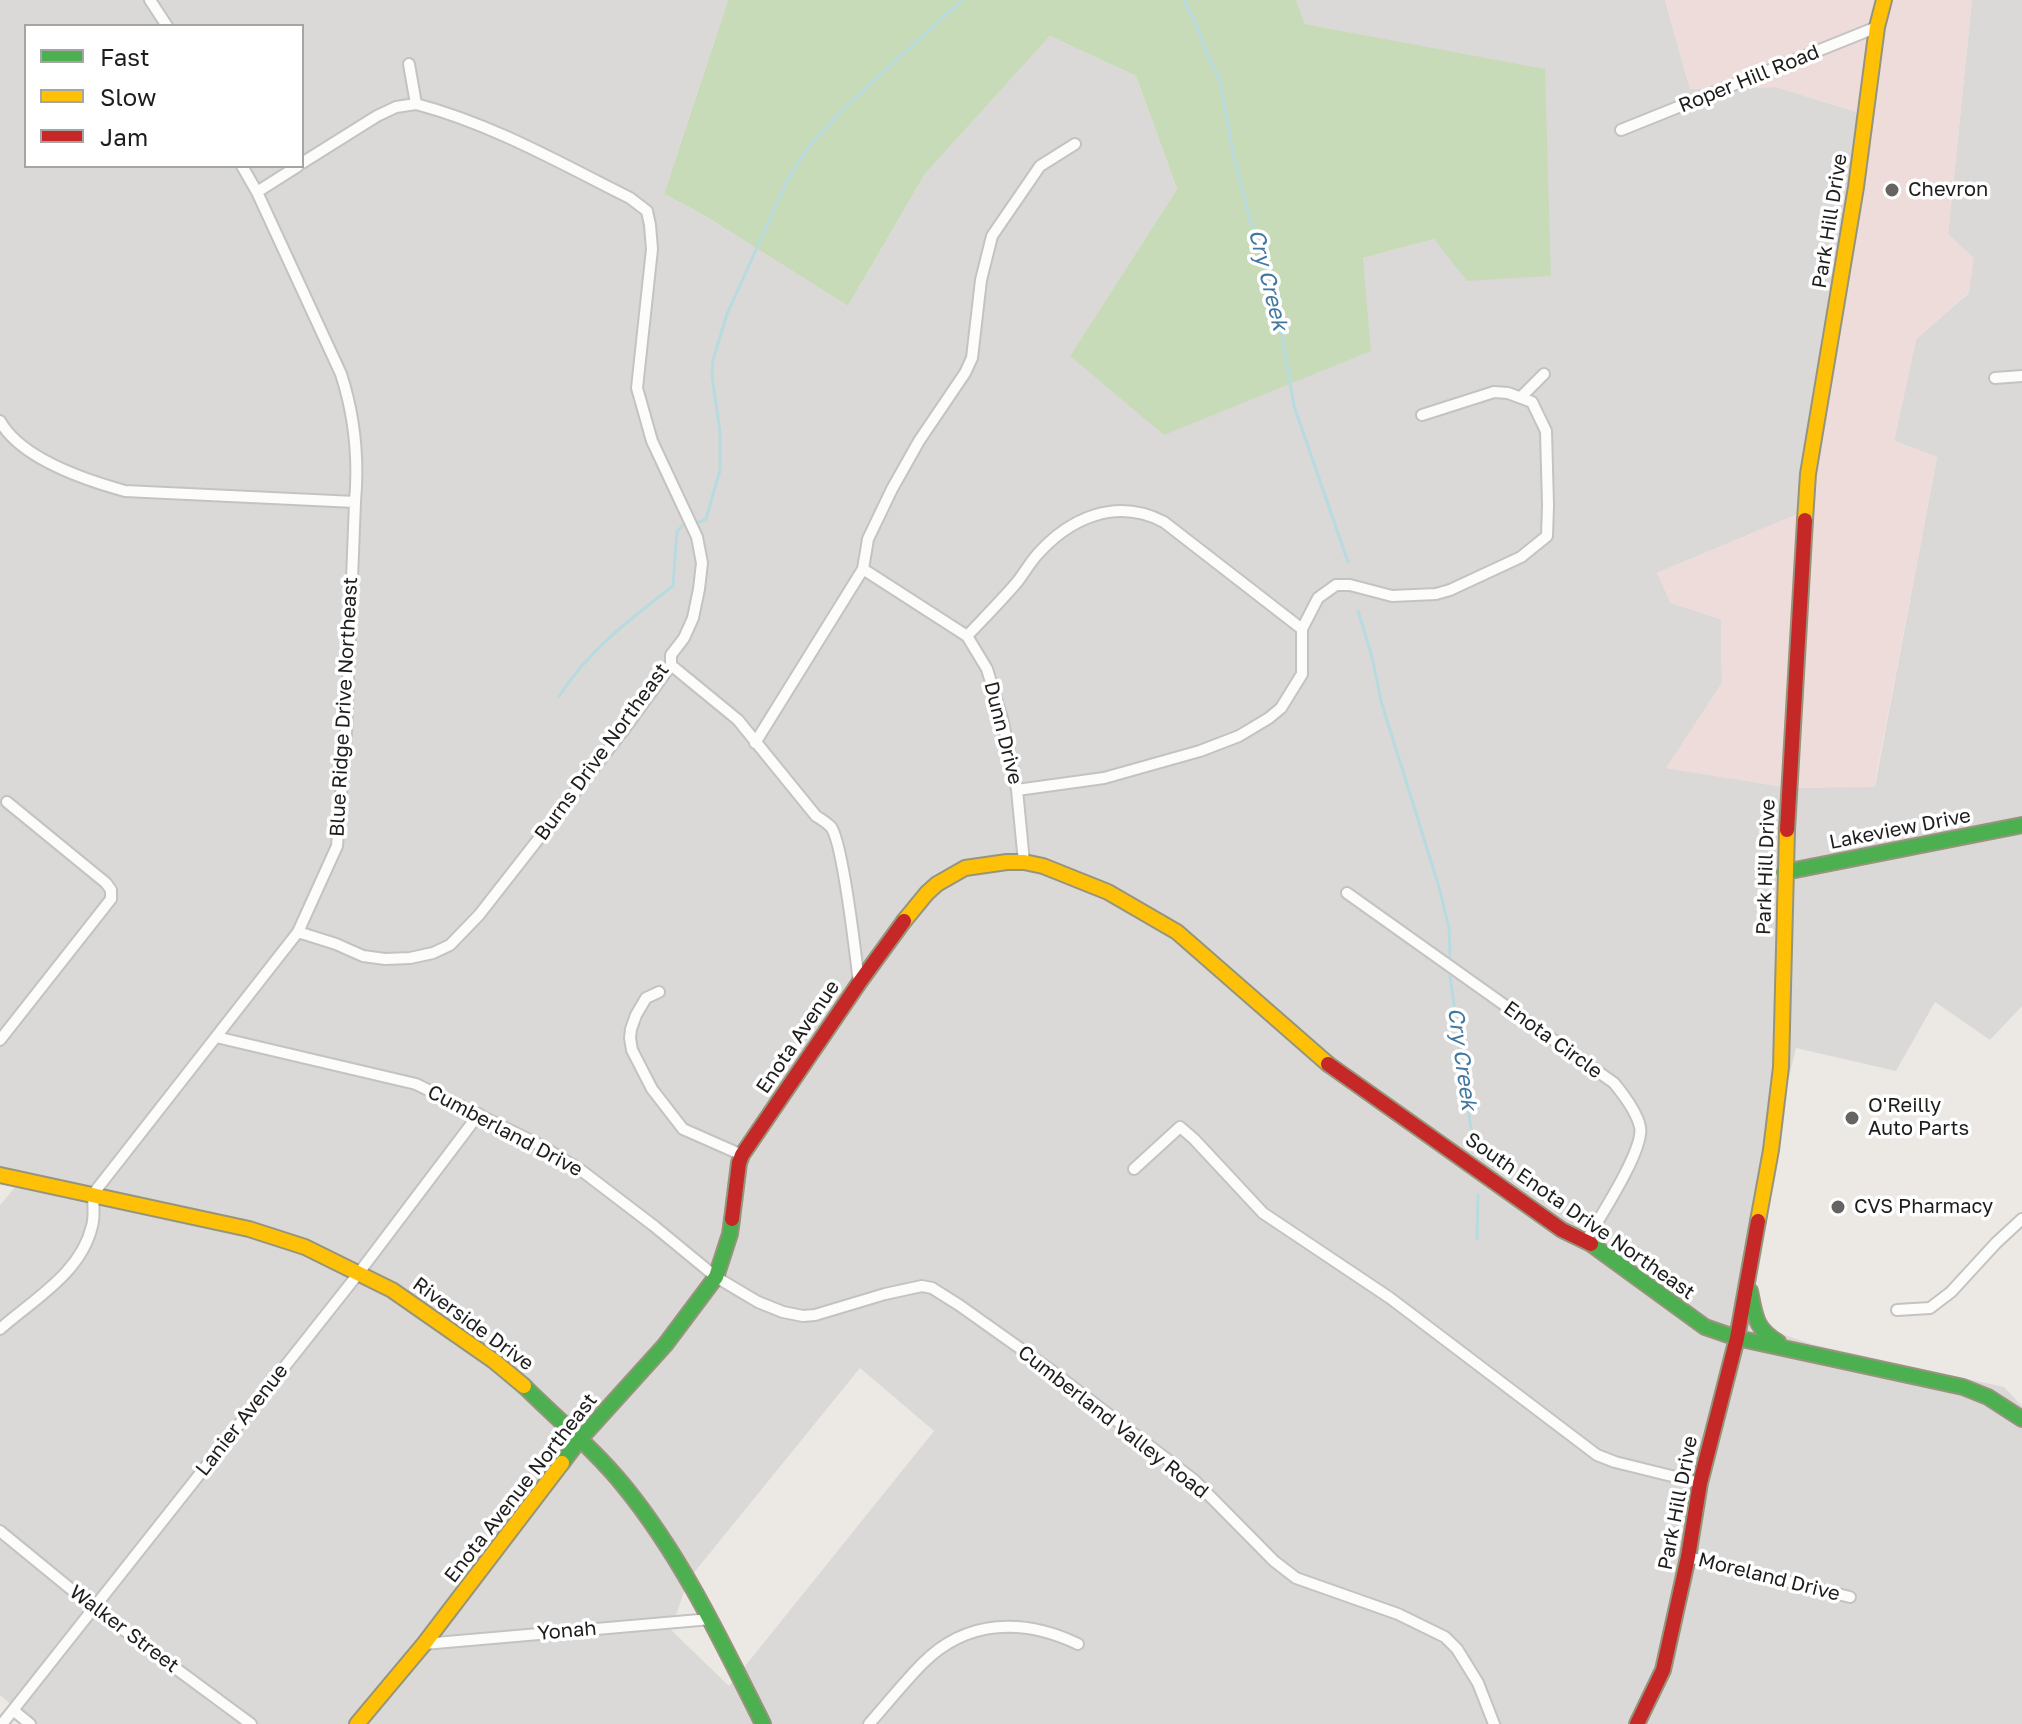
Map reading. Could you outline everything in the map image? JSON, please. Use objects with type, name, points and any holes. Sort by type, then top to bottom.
[{"type":"street","points":[[150,0],[166,24]]},
{"type":"street","name":"Park Hill Drive","points":[[1637,1724],[1663,1670],[1688,1557],[1700,1483],[1737,1338],[1771,1150],[1781,1067],[1785,872],[1808,474],[1856,187],[1877,27],[1884,0]]},
{"type":"street","name":"Roper Hill Road","points":[[1621,130],[1877,27]]},
{"type":"street","points":[[304,162],[377,116],[396,107],[416,104],[409,64]]},
{"type":"street","name":"Burns Drive Northeast","points":[[298,932],[363,956],[385,959],[410,958],[450,945],[479,915],[671,665],[671,655],[684,638],[693,618],[699,589],[702,563],[697,537],[652,441],[637,388],[652,249],[647,211],[630,198],[502,134],[416,104]]},
{"type":"street","points":[[755,743],[863,569],[868,539],[892,489],[919,441],[965,373],[972,358],[981,280],[992,236],[1040,166],[1075,144]]},
{"type":"street","name":"Blue Ridge Drive Northeast","points":[[93,1194],[298,932],[337,846],[346,746],[358,474],[356,434],[351,404],[341,374],[243,168]]},
{"type":"street","points":[[257,192],[295,168]]},
{"type":"street","points":[[1521,397],[1544,374]]},
{"type":"street","points":[[1995,378],[2022,376]]},
{"type":"street","points":[[1017,790],[1104,778],[1200,751],[1239,736],[1281,708],[1302,674],[1302,629],[1318,598],[1336,585],[1350,585],[1392,596],[1436,594],[1521,557],[1547,536],[1546,431],[1532,402],[1508,393],[1494,392],[1422,415]]},
{"type":"street","points":[[0,421],[17,443],[33,455],[97,484],[125,491],[355,502]]},
{"type":"street","points":[[967,636],[1019,580],[1037,555],[1064,529],[1095,514],[1116,511],[1136,512],[1164,522],[1302,629]]},
{"type":"street","name":"Dunn Drive","points":[[863,569],[967,636],[987,669],[1003,722],[1017,790],[1024,862]]},
{"type":"street","name":"Enota Avenue","points":[[671,665],[738,720],[835,835],[859,983],[742,1155],[730,1234],[716,1277]]},
{"type":"street","points":[[0,1040],[111,899],[111,890],[106,883],[7,802]]},
{"type":"street","name":"Lakeview Drive","points":[[1785,872],[2022,825]]},
{"type":"street","name":"South Enota Drive Northeast","points":[[859,983],[908,916],[937,884],[965,868],[1007,862],[1043,866],[1108,892],[1177,932],[1341,1074],[1562,1230],[1586,1241],[1705,1327],[1737,1338],[1963,1387],[1988,1397],[2022,1419]]},
{"type":"street","name":"Enota Circle","points":[[1347,893],[1614,1083],[1625,1096],[1640,1126],[1640,1138],[1620,1185],[1586,1241]]},
{"type":"street","points":[[659,992],[646,998],[636,1015],[631,1029],[632,1050],[652,1089],[683,1129],[742,1155]]},
{"type":"street","name":"Cumberland Drive","points":[[216,1037],[416,1084],[479,1114],[540,1145],[582,1171],[716,1277]]},
{"type":"street","name":"Lanier Avenue","points":[[2,1724],[358,1274],[479,1114]]},
{"type":"street","points":[[1134,1169],[1180,1127],[1263,1213],[1390,1298],[1597,1455],[1700,1483]]},
{"type":"street","name":"Riverside Drive","points":[[0,1175],[249,1229],[305,1247],[392,1290],[494,1361],[580,1439],[641,1507],[711,1619],[763,1724]]},
{"type":"street","points":[[0,1329],[73,1265],[87,1242],[93,1223],[93,1194]]},
{"type":"street","points":[[1897,1310],[1930,1308],[1951,1292],[2022,1219]]},
{"type":"street","name":"Enota Avenue Northeast","points":[[357,1724],[424,1644],[580,1439],[665,1345],[716,1277]]},
{"type":"street","name":"Cumberland Valley Road","points":[[716,1277],[758,1302],[803,1316],[885,1294],[922,1286],[932,1288],[1052,1371],[1194,1480],[1274,1561],[1296,1578],[1398,1614],[1445,1637],[1457,1649],[1478,1683],[1494,1724]]},
{"type":"street","points":[[1748,1281],[1756,1323],[1771,1339],[1793,1349]]},
{"type":"street","name":"Walker Street","points":[[0,1531],[94,1608],[251,1724]]},
{"type":"street","name":"Moreland Drive","points":[[1688,1557],[1850,1597]]},
{"type":"street","name":"Yonah","points":[[424,1644],[711,1619]]},
{"type":"street","points":[[869,1724],[924,1662],[961,1636],[980,1629],[1025,1626],[1078,1644]]},
{"type":"street","points":[[13,1710],[30,1724]]},
{"type":"shaded area","points":[[0,0],[728,0],[664,194],[702,214],[848,306],[925,174],[1050,36],[1136,76],[1177,189],[1071,355],[1363,258],[1434,239],[1545,70],[1304,24],[1296,0],[1665,0],[1690,89],[1776,87],[1870,116],[1798,514],[1657,573],[1671,603],[1721,619],[1722,683],[1667,768],[1790,788],[1875,786],[1937,457],[1894,441],[1916,339],[1969,293],[1948,234],[1972,0],[2022,0],[2022,1006],[1990,1040],[1935,1002],[1896,1071],[1796,1048],[1731,1318],[1815,1345],[2004,1387],[2022,1406],[2022,1724],[34,1724],[0,1695],[0,1205],[16,1186],[0,1178]],"holes":[[[860,1368],[934,1431],[729,1686],[671,1630],[688,1580]]]},
{"type":"shaded area","points":[[1665,0],[1972,0],[1948,234],[1974,258],[1969,292],[1916,339],[1894,441],[1937,457],[1874,787],[1790,788],[1666,768],[1722,683],[1721,619],[1671,603],[1657,573],[1798,514],[1870,116],[1776,87],[1690,89]]},
{"type":"green space","points":[[728,0],[1296,0],[1305,24],[1545,69],[1551,276],[1467,281],[1434,239],[1363,258],[1371,351],[1164,435],[1070,356],[1177,189],[1136,76],[1050,36],[925,174],[848,306],[702,214],[664,194]]},
{"type":"waterway","points":[[699,522],[706,519],[720,470],[720,432],[712,376],[713,360],[727,314],[788,179],[808,148],[841,111],[962,0]]},
{"type":"waterway","name":"Cry Creek","points":[[1184,0],[1220,80],[1233,153],[1249,216],[1274,290],[1294,406],[1348,562]]},
{"type":"waterway","points":[[559,696],[597,649],[673,586],[677,532],[682,526]]},
{"type":"waterway","name":"Cry Creek","points":[[1358,611],[1381,701],[1439,887],[1449,928],[1450,957]]},
{"type":"waterway","name":"Cry Creek","points":[[1450,976],[1473,1143]]},
{"type":"waterway","name":"Cry Creek","points":[[1477,1239],[1478,1195]]},
{"type":"traffic: fast","points":[[1785,872],[2022,825]]},
{"type":"traffic: fast","points":[[562,1463],[665,1345],[716,1277],[732,1219]]},
{"type":"traffic: fast","points":[[1591,1244],[1705,1327],[1737,1338],[1963,1387],[1988,1397],[2022,1419]]},
{"type":"traffic: fast","points":[[1750,1291],[1760,1326],[1778,1342]]},
{"type":"traffic: fast","points":[[524,1386],[601,1460],[645,1513],[700,1601],[763,1724]]},
{"type":"traffic: slow","points":[[1805,520],[1808,474],[1856,187],[1877,27],[1884,0]]},
{"type":"traffic: slow","points":[[1758,1221],[1781,1067],[1787,830]]},
{"type":"traffic: slow","points":[[904,921],[937,884],[965,868],[1007,862],[1043,866],[1108,892],[1177,932],[1328,1064]]},
{"type":"traffic: slow","points":[[0,1175],[249,1229],[305,1247],[392,1290],[494,1361],[524,1386]]},
{"type":"traffic: slow","points":[[357,1724],[424,1644],[562,1463]]},
{"type":"traffic: jam","points":[[1787,830],[1805,520]]},
{"type":"traffic: jam","points":[[732,1219],[742,1155],[904,921]]},
{"type":"traffic: jam","points":[[1328,1064],[1562,1230],[1591,1244]]},
{"type":"traffic: jam","points":[[1637,1724],[1663,1670],[1688,1557],[1700,1483],[1737,1338],[1758,1221]]},
{"type":"place","name":"Chevron","points":[[1892,190]]},
{"type":"place","name":"O'Reilly Auto Parts","points":[[1852,1118]]},
{"type":"place","name":"CVS Pharmacy","points":[[1838,1207]]}]
